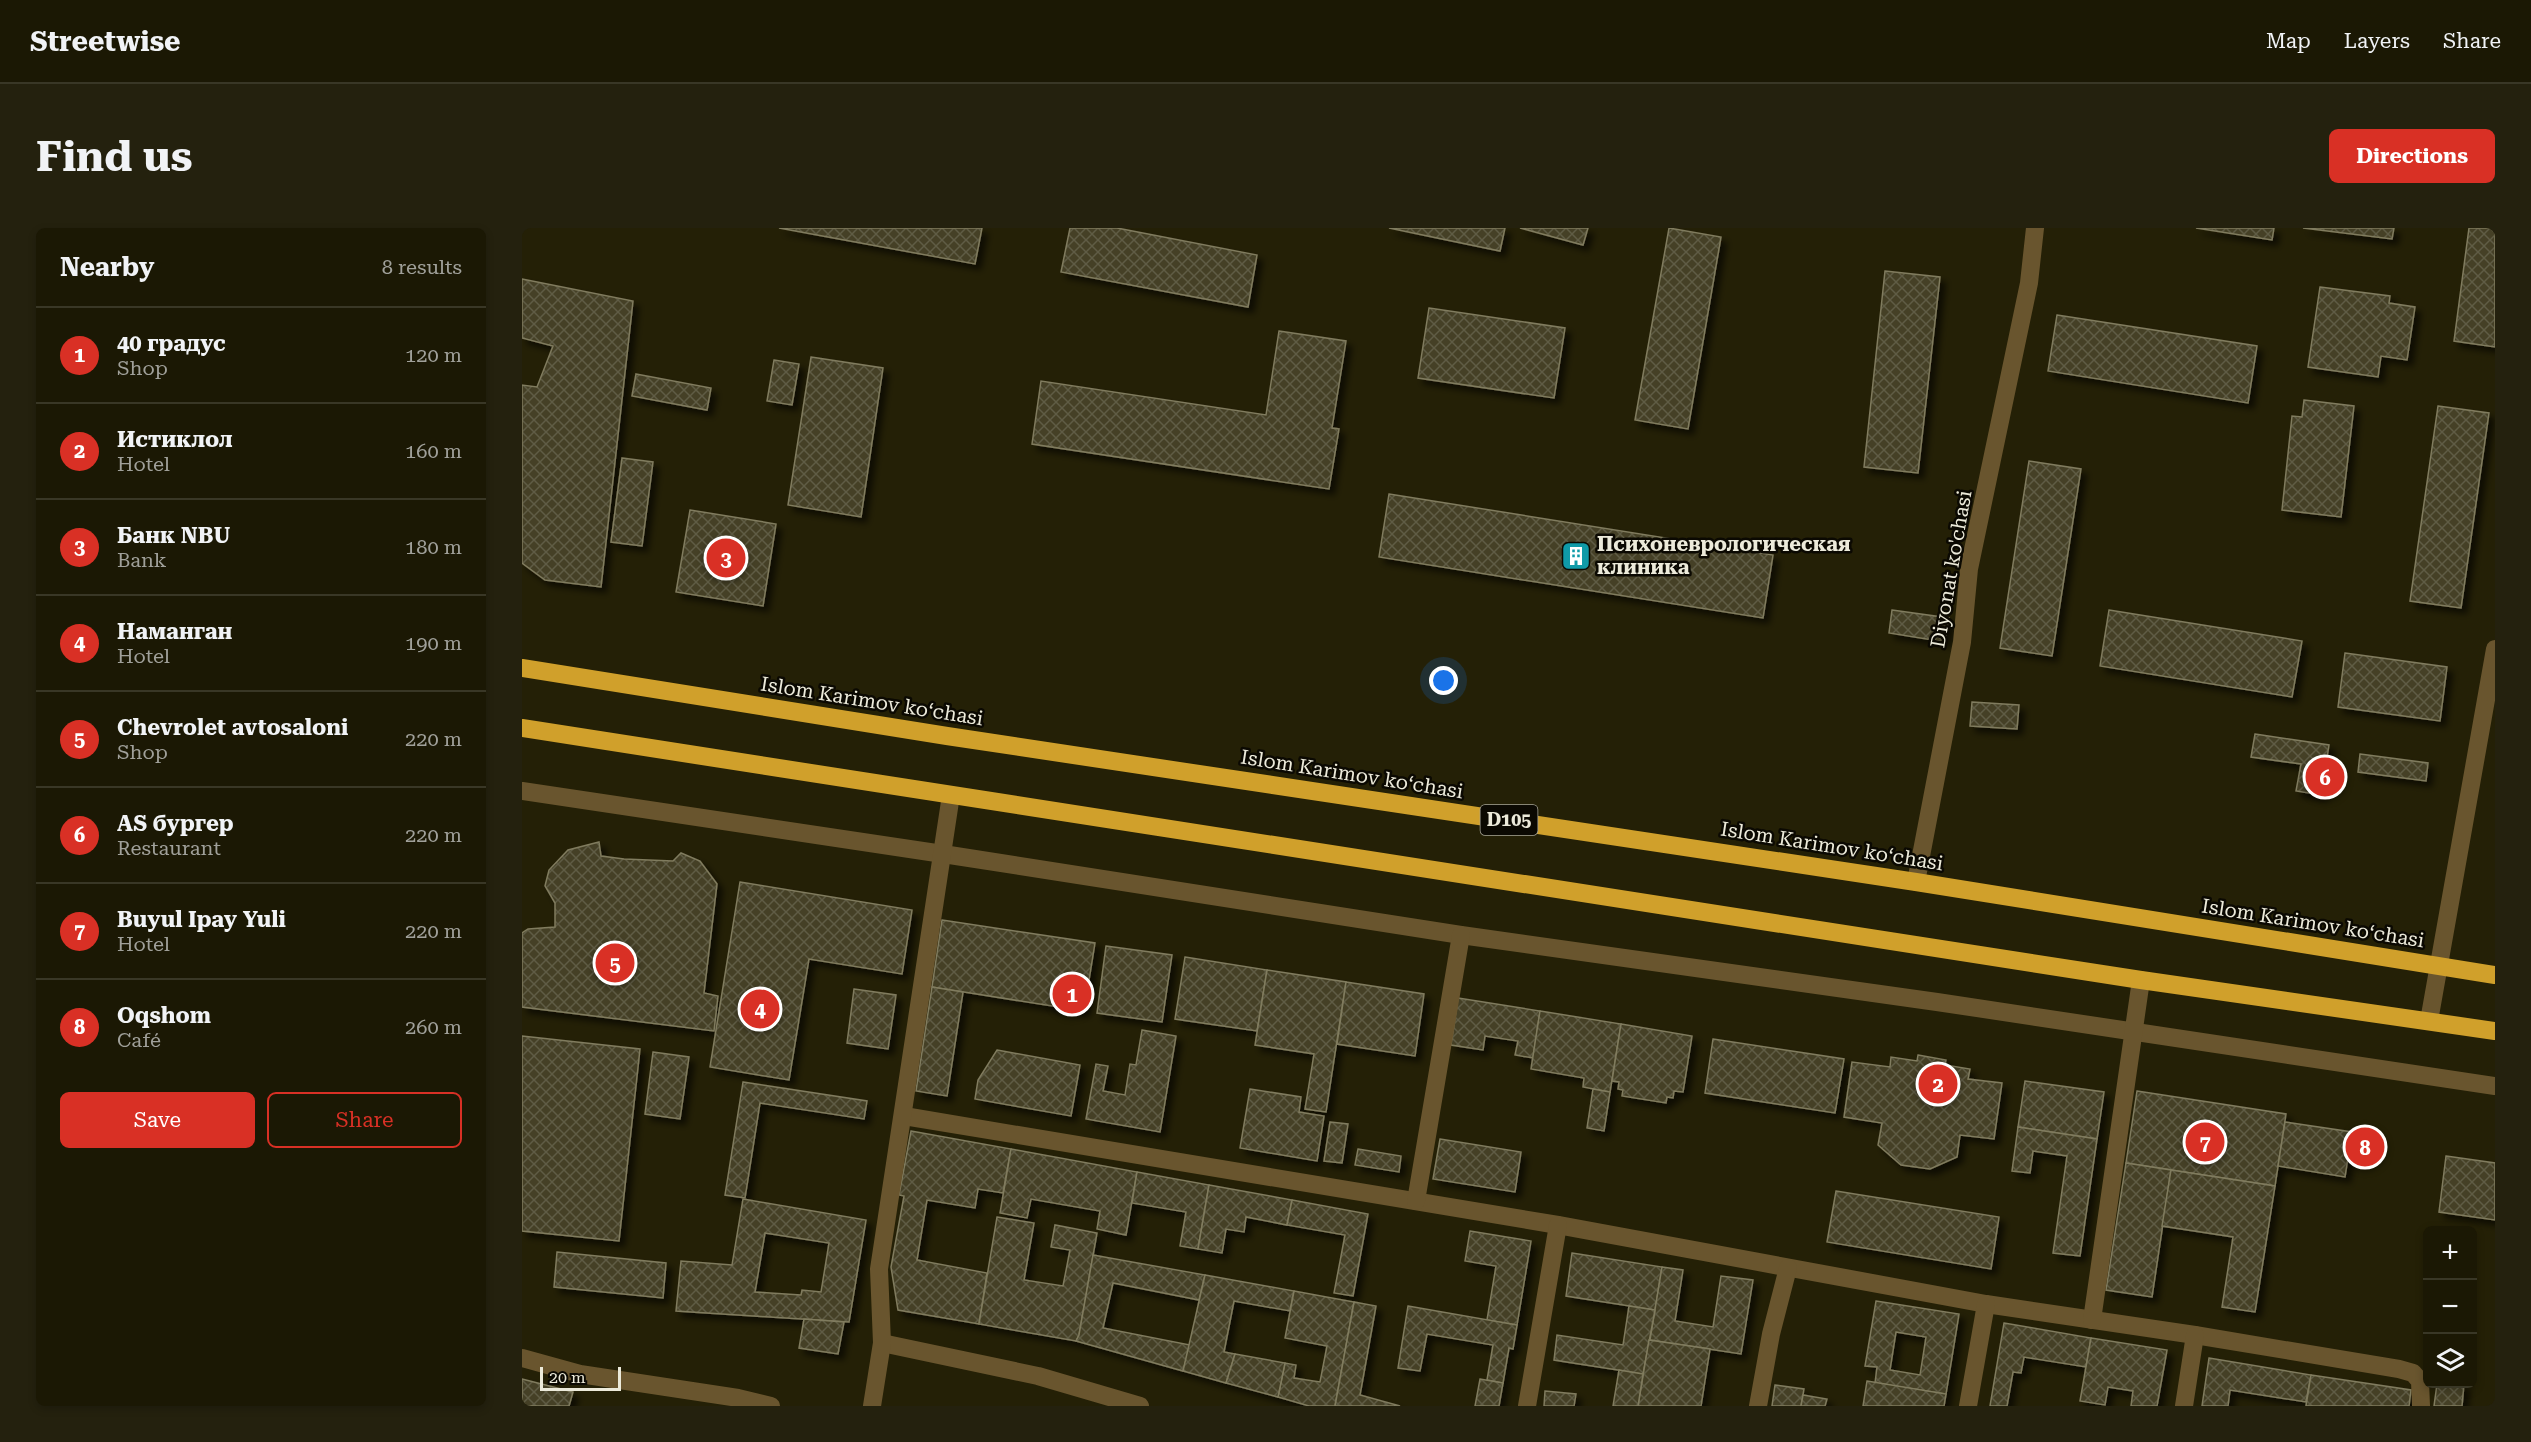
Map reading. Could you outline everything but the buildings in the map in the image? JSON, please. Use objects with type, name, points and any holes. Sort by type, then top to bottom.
[{"type":"highway","name":"Islom Karimov koʻchasi","points":[[522,668],[936,734],[1916,882],[2495,975]]},
{"type":"highway","points":[[522,728],[2141,980],[2495,1030]]},
{"type":"street","name":"Diyonat ko'chasi","points":[[1916,882],[1962,642],[1970,569],[2029,283],[2035,228]]},
{"type":"street","points":[[2429,1021],[2495,650]]},
{"type":"street","points":[[522,791],[1461,935],[1937,1002],[2495,1086]]},
{"type":"street","points":[[872,1406],[882,1343],[879,1269],[951,795]]},
{"type":"street","points":[[1416,1201],[1461,935]]},
{"type":"street","points":[[2092,1320],[2141,980]]},
{"type":"street","points":[[904,1116],[1558,1225],[1986,1304],[2195,1335],[2399,1369],[2413,1373],[2420,1381],[2421,1406]]},
{"type":"street","points":[[1527,1406],[1558,1225]]},
{"type":"street","points":[[1758,1406],[1771,1334],[1788,1268]]},
{"type":"street","points":[[1968,1406],[1986,1304]]},
{"type":"street","points":[[2184,1406],[2195,1335]]},
{"type":"street","points":[[882,1343],[1038,1376],[1140,1406]]},
{"type":"street","points":[[522,1358],[580,1374],[738,1398],[771,1406]]},
{"type":"place","name":"Психоневрологическая клиника","points":[[1576,556]]},
{"type":"place","name":"Банк NBU","points":[[726,558]]},
{"type":"place","name":"AS бургер","points":[[2325,777]]},
{"type":"place","name":"Chevrolet avtosaloni","points":[[615,963]]},
{"type":"place","name":"40 градус","points":[[1072,994]]},
{"type":"place","name":"Наманган","points":[[760,1009]]},
{"type":"place","name":"Истиклол","points":[[1938,1084]]},
{"type":"place","name":"Buyul Ipay Yuli","points":[[2205,1142]]},
{"type":"place","name":"Oqshom","points":[[2365,1147]]}]
